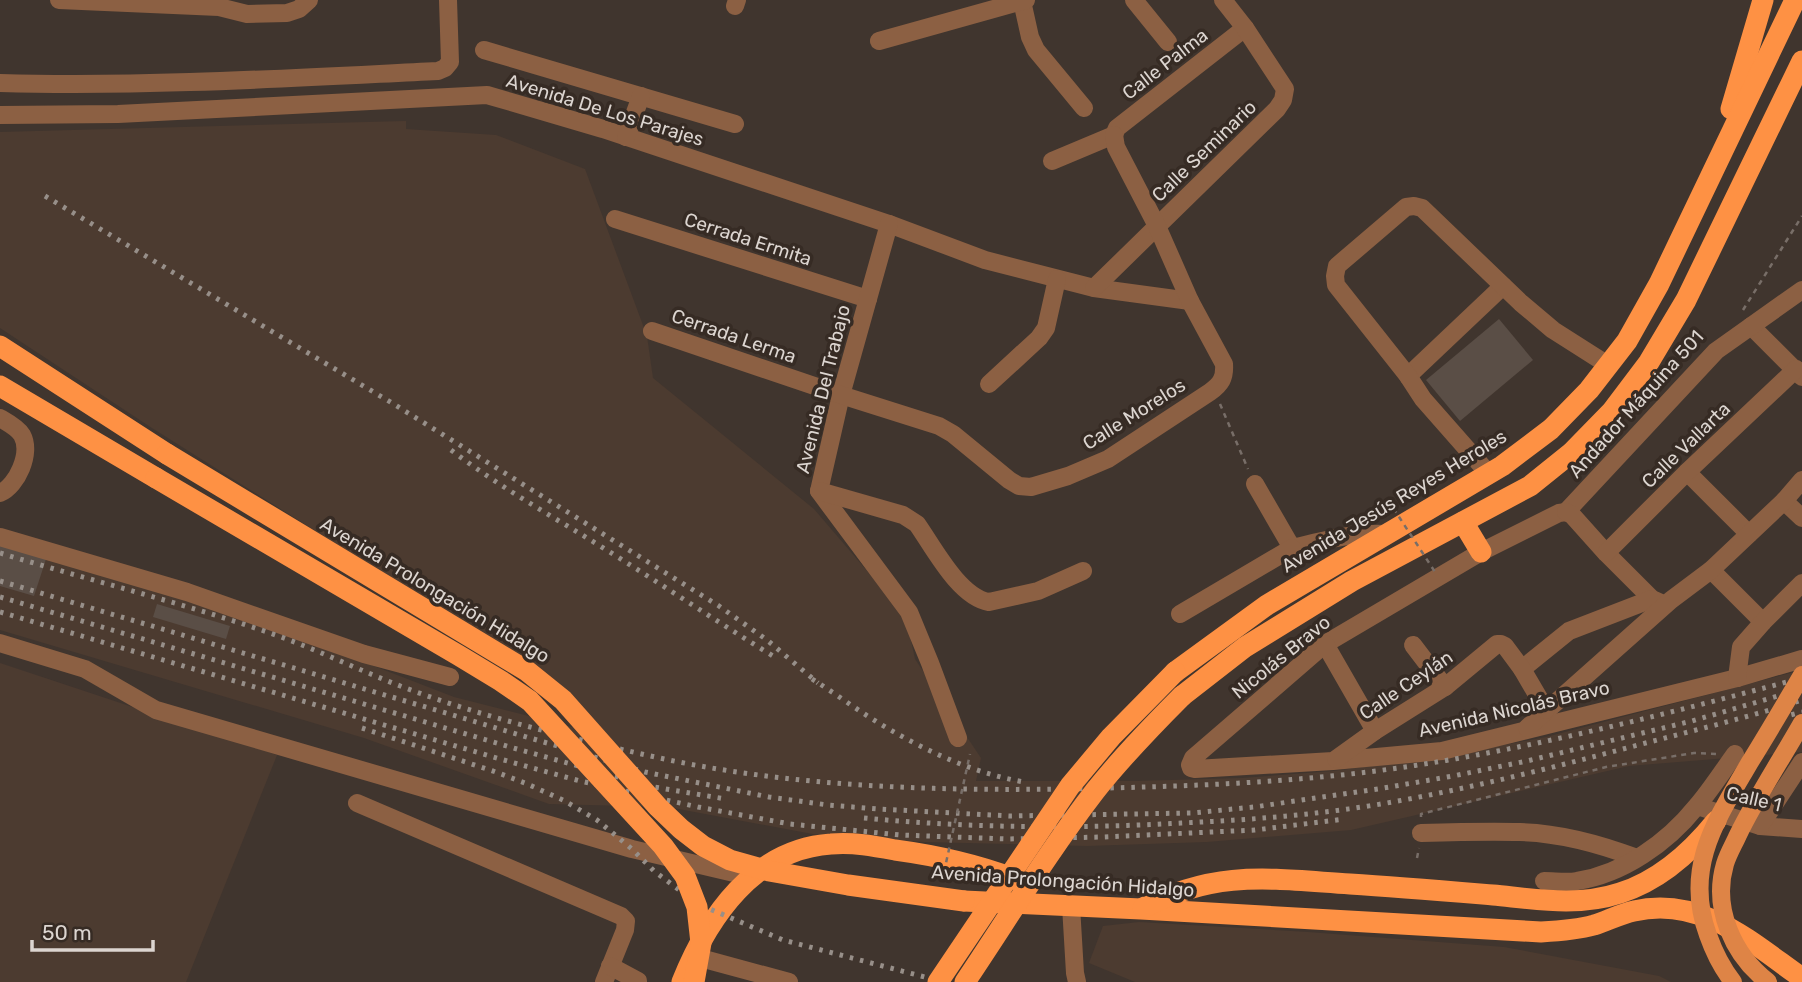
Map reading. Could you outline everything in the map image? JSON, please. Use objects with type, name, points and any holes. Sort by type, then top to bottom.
[{"type":"highway","points":[[1711,176],[1763,0]]},
{"type":"highway","name":"Avenida Jesús Reyes Heroles","points":[[938,982],[1070,786],[1111,737],[1175,673],[1267,605],[1502,466],[1551,429],[1589,390],[1627,341],[1659,284],[1795,0]]},
{"type":"highway","points":[[965,982],[1097,789],[1124,756],[1182,696],[1255,640],[1352,581],[1530,486],[1571,453],[1612,411],[1649,362],[1686,300],[1802,61]]},
{"type":"highway","name":"Avenida Prolongación Hidalgo","points":[[0,346],[167,454],[538,679],[563,700],[658,807],[681,829],[703,846],[730,860],[769,871],[848,885],[964,901],[1541,932],[1590,926],[1647,908],[1670,908],[1695,912],[1725,924],[1802,978]]},
{"type":"highway","points":[[0,386],[458,655],[530,701],[663,846],[685,876],[697,907],[701,943],[694,982]]},
{"type":"highway","points":[[1463,522],[1481,552]]},
{"type":"highway","points":[[1141,909],[1200,884],[1241,878],[1444,890],[1569,901],[1602,898],[1620,893],[1673,864],[1693,847],[1716,821]]},
{"type":"highway","points":[[681,982],[711,923],[751,877],[782,857],[799,850],[829,844],[859,844],[928,854],[982,867],[1026,883],[1070,906]]},
{"type":"main road","points":[[1734,982],[1715,954],[1705,928],[1700,907],[1699,875],[1702,860],[1716,821],[1802,674]]},
{"type":"main road","points":[[1769,982],[1741,955],[1731,937],[1721,899],[1721,880],[1725,862],[1746,820],[1802,723]]},
{"type":"street","points":[[59,0],[219,7],[247,14],[287,13],[299,9],[309,0]]},
{"type":"street","points":[[0,83],[71,85],[218,82],[438,71],[450,62],[448,0]]},
{"type":"street","points":[[879,41],[1024,0],[1030,37],[1036,50],[1084,108]]},
{"type":"street","points":[[1134,0],[1168,42]]},
{"type":"street","name":"Calle Seminario","points":[[1094,288],[1277,109],[1283,100],[1285,89],[1279,77],[1223,0]]},
{"type":"street","name":"Calle Palma","points":[[1114,135],[1118,128],[1245,28]]},
{"type":"street","points":[[484,50],[735,124]]},
{"type":"street","name":"Avenida De Los Parajes","points":[[0,115],[118,114],[487,95],[626,137],[889,225],[985,261],[1094,288]]},
{"type":"street","points":[[626,137],[641,96]]},
{"type":"street","points":[[1052,161],[1114,135],[1116,147],[1157,226]]},
{"type":"street","points":[[1489,474],[1423,399],[1336,285],[1337,266],[1405,207],[1422,208],[1553,330],[1608,365]]},
{"type":"street","name":"Cerrada Ermita","points":[[615,219],[868,299]]},
{"type":"street","name":"Avenida Del Trabajo","points":[[889,225],[841,395],[819,491],[909,612],[958,738]]},
{"type":"street","name":"Calle Seminario","points":[[1157,226],[1189,301],[1224,364],[1225,376],[1217,385]]},
{"type":"street","points":[[989,384],[1039,338],[1046,328],[1058,279]]},
{"type":"street","points":[[1408,376],[1503,286]]},
{"type":"street","points":[[1094,288],[1189,301]]},
{"type":"street","name":"Andador Máquina 501","points":[[1566,512],[1744,322],[1802,290]]},
{"type":"street","points":[[1744,322],[1799,373]]},
{"type":"street","name":"Cerrada Lerma","points":[[652,331],[841,395]]},
{"type":"street","name":"Calle Vallarta","points":[[1606,553],[1687,472],[1799,373]]},
{"type":"street","name":"Calle Morelos","points":[[841,395],[939,426],[961,440],[1009,480],[1019,486],[1031,487],[1068,476],[1108,459],[1217,385]]},
{"type":"street","points":[[0,418],[23,436],[24,450],[23,466],[16,479],[8,490],[0,494]]},
{"type":"street","points":[[1687,472],[1749,534]]},
{"type":"street","points":[[1524,730],[1671,600],[1711,570],[1784,501],[1802,480]]},
{"type":"street","points":[[1255,484],[1292,548]]},
{"type":"street","points":[[819,491],[911,519],[954,576],[972,595],[981,600],[989,602],[1038,590],[1083,570]]},
{"type":"street","points":[[1784,501],[1802,518]]},
{"type":"street","points":[[1566,512],[1652,599],[1660,603],[1671,600]]},
{"type":"street","name":"Nicolás Bravo","points":[[1189,765],[1193,758],[1325,644],[1481,552],[1566,512]]},
{"type":"street","points":[[1180,614],[1292,548],[1361,534],[1386,534]]},
{"type":"street","points":[[0,537],[187,592],[364,654],[450,677]]},
{"type":"street","points":[[1711,570],[1763,622]]},
{"type":"street","points":[[1737,678],[1741,646],[1802,583]]},
{"type":"street","points":[[1546,710],[1522,669],[1569,631],[1652,599]]},
{"type":"street","points":[[0,643],[85,669],[156,710],[632,849],[751,877]]},
{"type":"street","name":"Calle Ceylán","points":[[1333,761],[1445,687],[1497,644],[1501,643],[1522,669]]},
{"type":"street","points":[[1325,644],[1375,731]]},
{"type":"street","points":[[1413,645],[1445,687]]},
{"type":"street","name":"Avenida Nicolás Bravo","points":[[1189,765],[1195,769],[1442,751],[1737,678],[1802,659]]},
{"type":"street","points":[[1544,881],[1575,881],[1599,876],[1637,858],[1679,826],[1735,754]]},
{"type":"street","points":[[1760,826],[1802,762]]},
{"type":"street","points":[[357,803],[621,916],[626,921],[625,930],[607,974],[639,982]]},
{"type":"street","name":"Calle 1","points":[[1697,806],[1760,826],[1802,829]]},
{"type":"street","points":[[1421,833],[1522,832],[1606,846],[1637,858]]},
{"type":"street","points":[[1070,906],[1077,982]]},
{"type":"street","points":[[693,956],[789,982]]},
{"type":"path","points":[[1744,322],[1802,216]]},
{"type":"path","points":[[1217,385],[1255,484]]},
{"type":"path","points":[[1371,511],[1388,500],[1435,572]]},
{"type":"path","points":[[1417,858],[1422,814],[1606,767],[1694,753],[1735,754]]},
{"type":"path","points":[[944,872],[970,754]]},
{"type":"shaded area","points":[[406,121],[406,129],[496,135],[585,169],[647,336],[653,378],[814,509],[892,600],[907,622],[915,659],[981,758],[976,781],[1242,778],[1333,771],[1445,756],[1546,737],[1802,670],[1802,752],[1629,766],[1351,830],[1207,842],[1087,846],[924,842],[818,835],[668,807],[549,804],[364,738],[0,630],[0,542],[255,620],[454,697],[596,733],[549,678],[152,428],[0,328],[0,132]]},
{"type":"shaded area","points":[[0,663],[277,755],[186,982],[0,982]]},
{"type":"shaded area","points":[[1139,922],[1504,947],[1659,976],[1671,982],[1135,982],[1089,963],[1103,926]]},
{"type":"building","points":[[1499,319],[1533,360],[1460,421],[1426,380]]},
{"type":"building","points":[[0,542],[47,556],[34,596],[0,586]]},
{"type":"building","points":[[157,604],[230,626],[226,639],[153,617]]},
{"type":"railway","points":[[45,196],[392,403],[719,606],[767,640],[818,683]]},
{"type":"railway","points":[[451,450],[508,489],[773,656]]},
{"type":"railway","points":[[0,553],[234,621],[287,639],[422,694],[533,728],[697,765],[749,774],[852,784],[957,789],[1061,789],[1219,784],[1376,771],[1538,743],[1802,678]]},
{"type":"railway","points":[[0,581],[645,772],[769,797],[878,809],[1010,816],[1192,813],[1254,807],[1378,789],[1527,761],[1692,721],[1802,689]]},
{"type":"railway","points":[[0,597],[517,749],[654,787],[726,799]]},
{"type":"railway","points":[[0,612],[580,781],[790,824],[900,835],[1007,839],[1255,830],[1345,819]]},
{"type":"railway","points":[[812,679],[879,723],[921,746],[971,768],[1024,782]]},
{"type":"railway","points":[[864,818],[983,826],[1102,826],[1231,820],[1331,811],[1381,804],[1503,779],[1713,726],[1802,700]]},
{"type":"railway","points":[[1771,720],[1802,712]]},
{"type":"railway","points":[[362,728],[493,771],[563,800],[597,820],[654,871],[698,904],[783,940],[944,982]]}]
